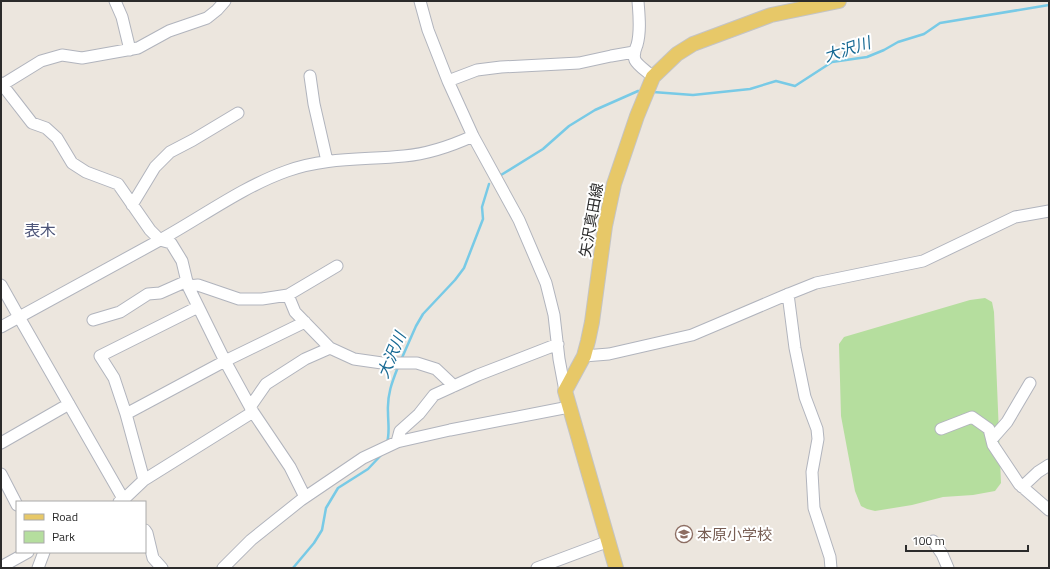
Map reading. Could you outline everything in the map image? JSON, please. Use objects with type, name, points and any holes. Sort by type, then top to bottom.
[{"type":"main road","name":"矢沢真田線","points":[[565,392],[584,356],[592,322],[605,226],[614,184],[636,116],[653,77],[677,54],[694,44],[771,14],[839,1]]},
{"type":"main road","points":[[565,392],[616,568]]},
{"type":"street","points":[[114,1],[122,17],[130,50]]},
{"type":"street","points":[[226,1],[207,18],[169,31],[138,48],[82,58],[62,55],[41,61],[2,84],[32,123],[46,128],[58,138],[72,163],[86,172],[118,184],[150,230],[160,240],[171,243],[182,261],[188,283],[198,307],[225,361],[251,409],[290,467],[305,497]]},
{"type":"street","points":[[420,1],[428,30],[448,81],[473,136],[519,220],[546,283],[554,314],[559,359],[565,392]]},
{"type":"street","points":[[638,1],[639,27],[634,52],[635,59],[637,63],[653,77]]},
{"type":"street","points":[[448,81],[477,70],[501,67],[579,63],[634,52]]},
{"type":"street","points":[[310,76],[314,104],[327,161]]},
{"type":"street","points":[[132,205],[155,167],[170,152],[238,113]]},
{"type":"street","points":[[1,327],[160,240],[264,180],[288,171],[327,161],[404,156],[431,152],[473,136]]},
{"type":"street","points":[[584,356],[610,354],[692,335],[816,283],[923,261],[1014,217],[1049,211]]},
{"type":"street","points":[[93,320],[120,312],[148,294],[160,294],[188,283],[239,299],[262,299],[288,295],[337,266]]},
{"type":"street","points":[[1,285],[18,318],[69,404],[122,501],[144,480],[251,409],[266,384],[305,359],[330,348]]},
{"type":"street","points":[[788,294],[795,348],[805,397],[817,429],[818,439],[812,472],[814,508],[830,557],[831,568]]},
{"type":"street","points":[[288,295],[295,312],[330,348],[354,360],[382,363],[417,363],[436,369],[454,386]]},
{"type":"street","points":[[144,480],[126,414],[114,378],[100,356],[198,307]]},
{"type":"street","points":[[126,414],[225,361],[305,322]]},
{"type":"street","points":[[397,442],[400,431],[419,414],[434,395],[478,375],[558,344]]},
{"type":"street","points":[[992,439],[1007,422],[1030,383]]},
{"type":"street","points":[[1,442],[69,404]]},
{"type":"street","points":[[223,568],[250,540],[324,483],[363,458],[397,442],[428,434],[569,407]]},
{"type":"street","points":[[941,429],[972,417],[989,429],[993,445],[1022,487],[1049,510]]},
{"type":"street","points":[[1022,487],[1038,472],[1049,466]]},
{"type":"street","points":[[1,474],[16,503]]},
{"type":"street","points":[[146,531],[148,534],[153,558],[162,568]]},
{"type":"street","points":[[537,568],[609,541]]},
{"type":"street","points":[[933,541],[942,554],[948,568]]},
{"type":"street","points":[[1,566],[26,553]]},
{"type":"street","points":[[38,568],[44,553]]},
{"type":"green space","points":[[985,298],[992,302],[994,312],[1001,483],[995,491],[973,495],[943,497],[912,505],[875,511],[861,506],[855,491],[841,416],[839,344],[844,337],[970,300]]},
{"type":"waterway","name":"大沢川","points":[[653,92],[693,95],[750,89],[776,81],[795,86],[832,62],[867,57],[898,42],[924,34],[940,23],[1049,5]]},
{"type":"waterway","name":"大沢川","points":[[501,175],[543,149],[569,126],[595,110],[641,91]]},
{"type":"waterway","name":"大沢川","points":[[401,360],[423,314],[455,280],[464,268],[483,219],[482,207],[489,184]]},
{"type":"waterway","name":"大沢川","points":[[387,443],[389,432],[388,400],[398,367]]},
{"type":"waterway","name":"大沢川","points":[[293,568],[314,543],[322,530],[326,508],[338,488],[368,469],[384,452]]},
{"type":"place","name":"本原小学校","points":[[684,534]]},
{"type":"district","name":"表木","points":[[40,230]]}]
